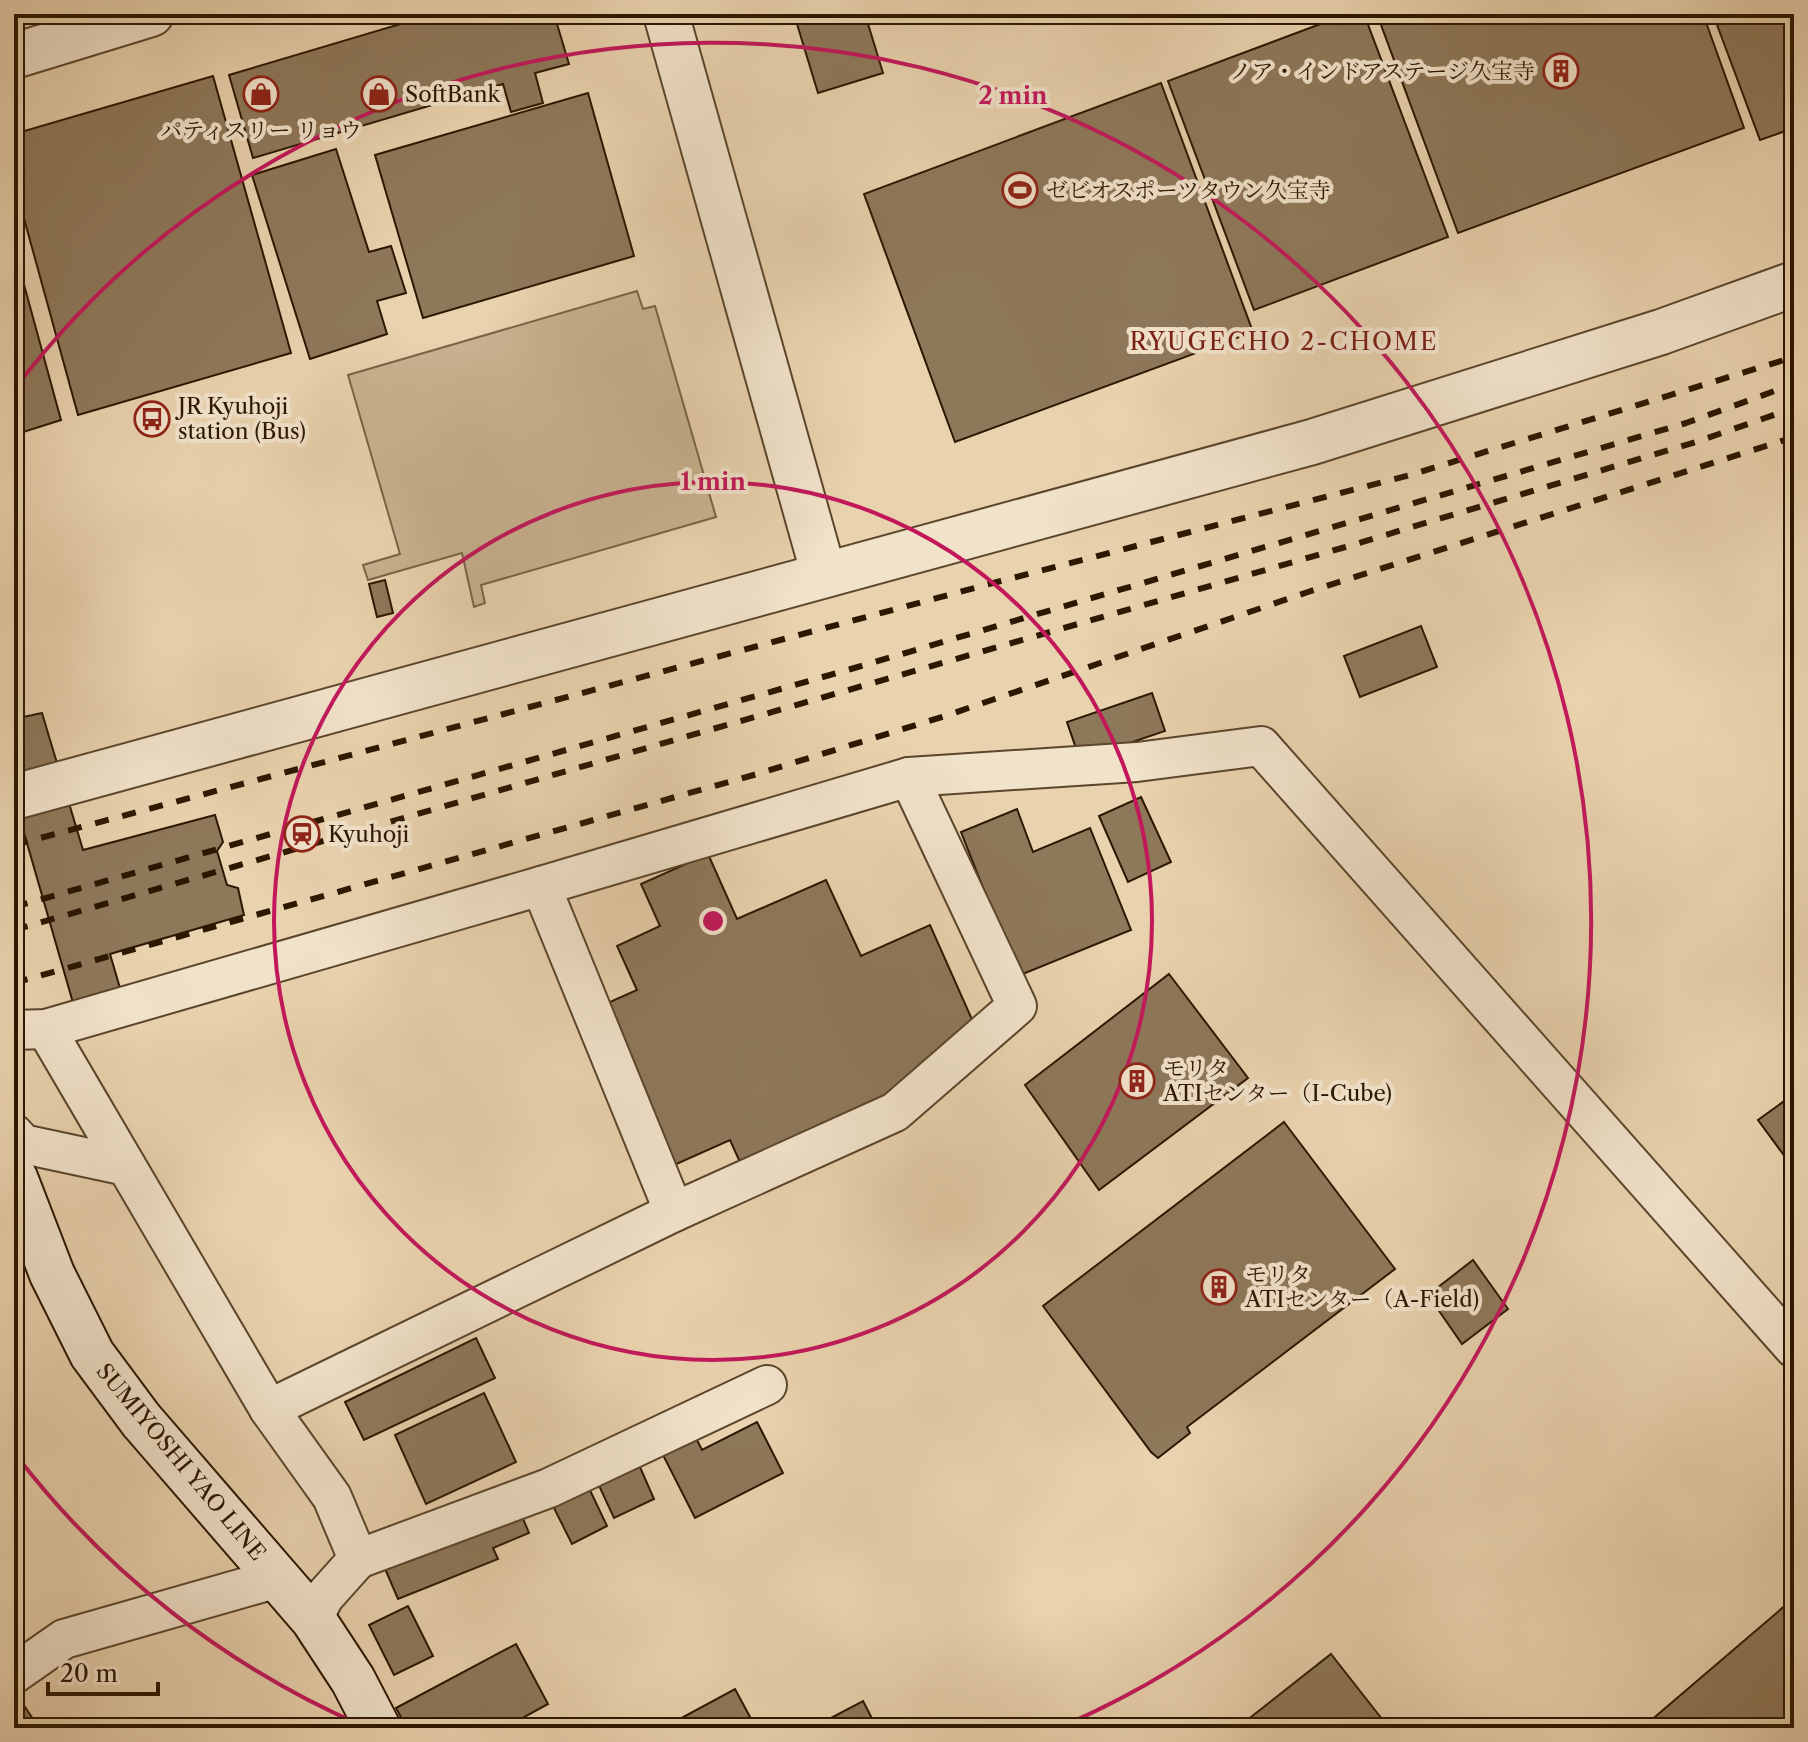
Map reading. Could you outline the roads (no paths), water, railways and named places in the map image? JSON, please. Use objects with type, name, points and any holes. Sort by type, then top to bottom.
[{"type":"street","points":[[14,56],[151,14]]},
{"type":"street","points":[[666,14],[824,575]]},
{"type":"street","points":[[14,797],[1312,442],[1661,332],[1794,284]]},
{"type":"street","points":[[358,1559],[332,1497],[269,1409],[126,1166],[30,1029],[541,886],[909,777],[1137,762],[1261,746],[1794,1348]]},
{"type":"street","points":[[269,1409],[674,1212],[895,1112],[1017,1006],[909,777]]},
{"type":"street","points":[[541,886],[674,1212]]},
{"type":"street","points":[[14,1134],[23,1144],[126,1166]]},
{"type":"street","name":"SUMIYOSHI YAO LINE","points":[[15,1178],[52,1274],[92,1354],[141,1420],[313,1619],[353,1680],[378,1728]]},
{"type":"street","points":[[313,1619],[324,1597],[358,1559],[549,1488],[767,1385]]},
{"type":"street","points":[[19,1659],[64,1639],[278,1578]]},
{"type":"railway","points":[[14,845],[1410,475],[1794,357]]},
{"type":"railway","points":[[14,907],[851,669],[1686,423],[1794,384]]},
{"type":"railway","points":[[14,930],[1342,548],[1696,442],[1794,408]]},
{"type":"railway","points":[[14,983],[757,774],[945,716],[1308,592],[1794,437]]},
{"type":"place","name":"ノア・インドアステージ久宝寺","points":[[1561,71]]},
{"type":"place","name":"パティスリー リョウ","points":[[261,94]]},
{"type":"place","name":"SoftBank","points":[[379,94]]},
{"type":"place","name":"ゼビオスポーツタウン久宝寺","points":[[1020,190]]},
{"type":"place","name":"JR Kyuhoji station (Bus)","points":[[152,419]]},
{"type":"place","name":"Kyuhoji","points":[[302,834]]},
{"type":"place","name":"モリタ ATIセンター（I-Cube)","points":[[1137,1081]]},
{"type":"place","name":"モリタ ATIセンター（A-Field)","points":[[1219,1287]]},
{"type":"district","name":"RYUGECHO 2-CHOME","points":[[1284,341]]}]
